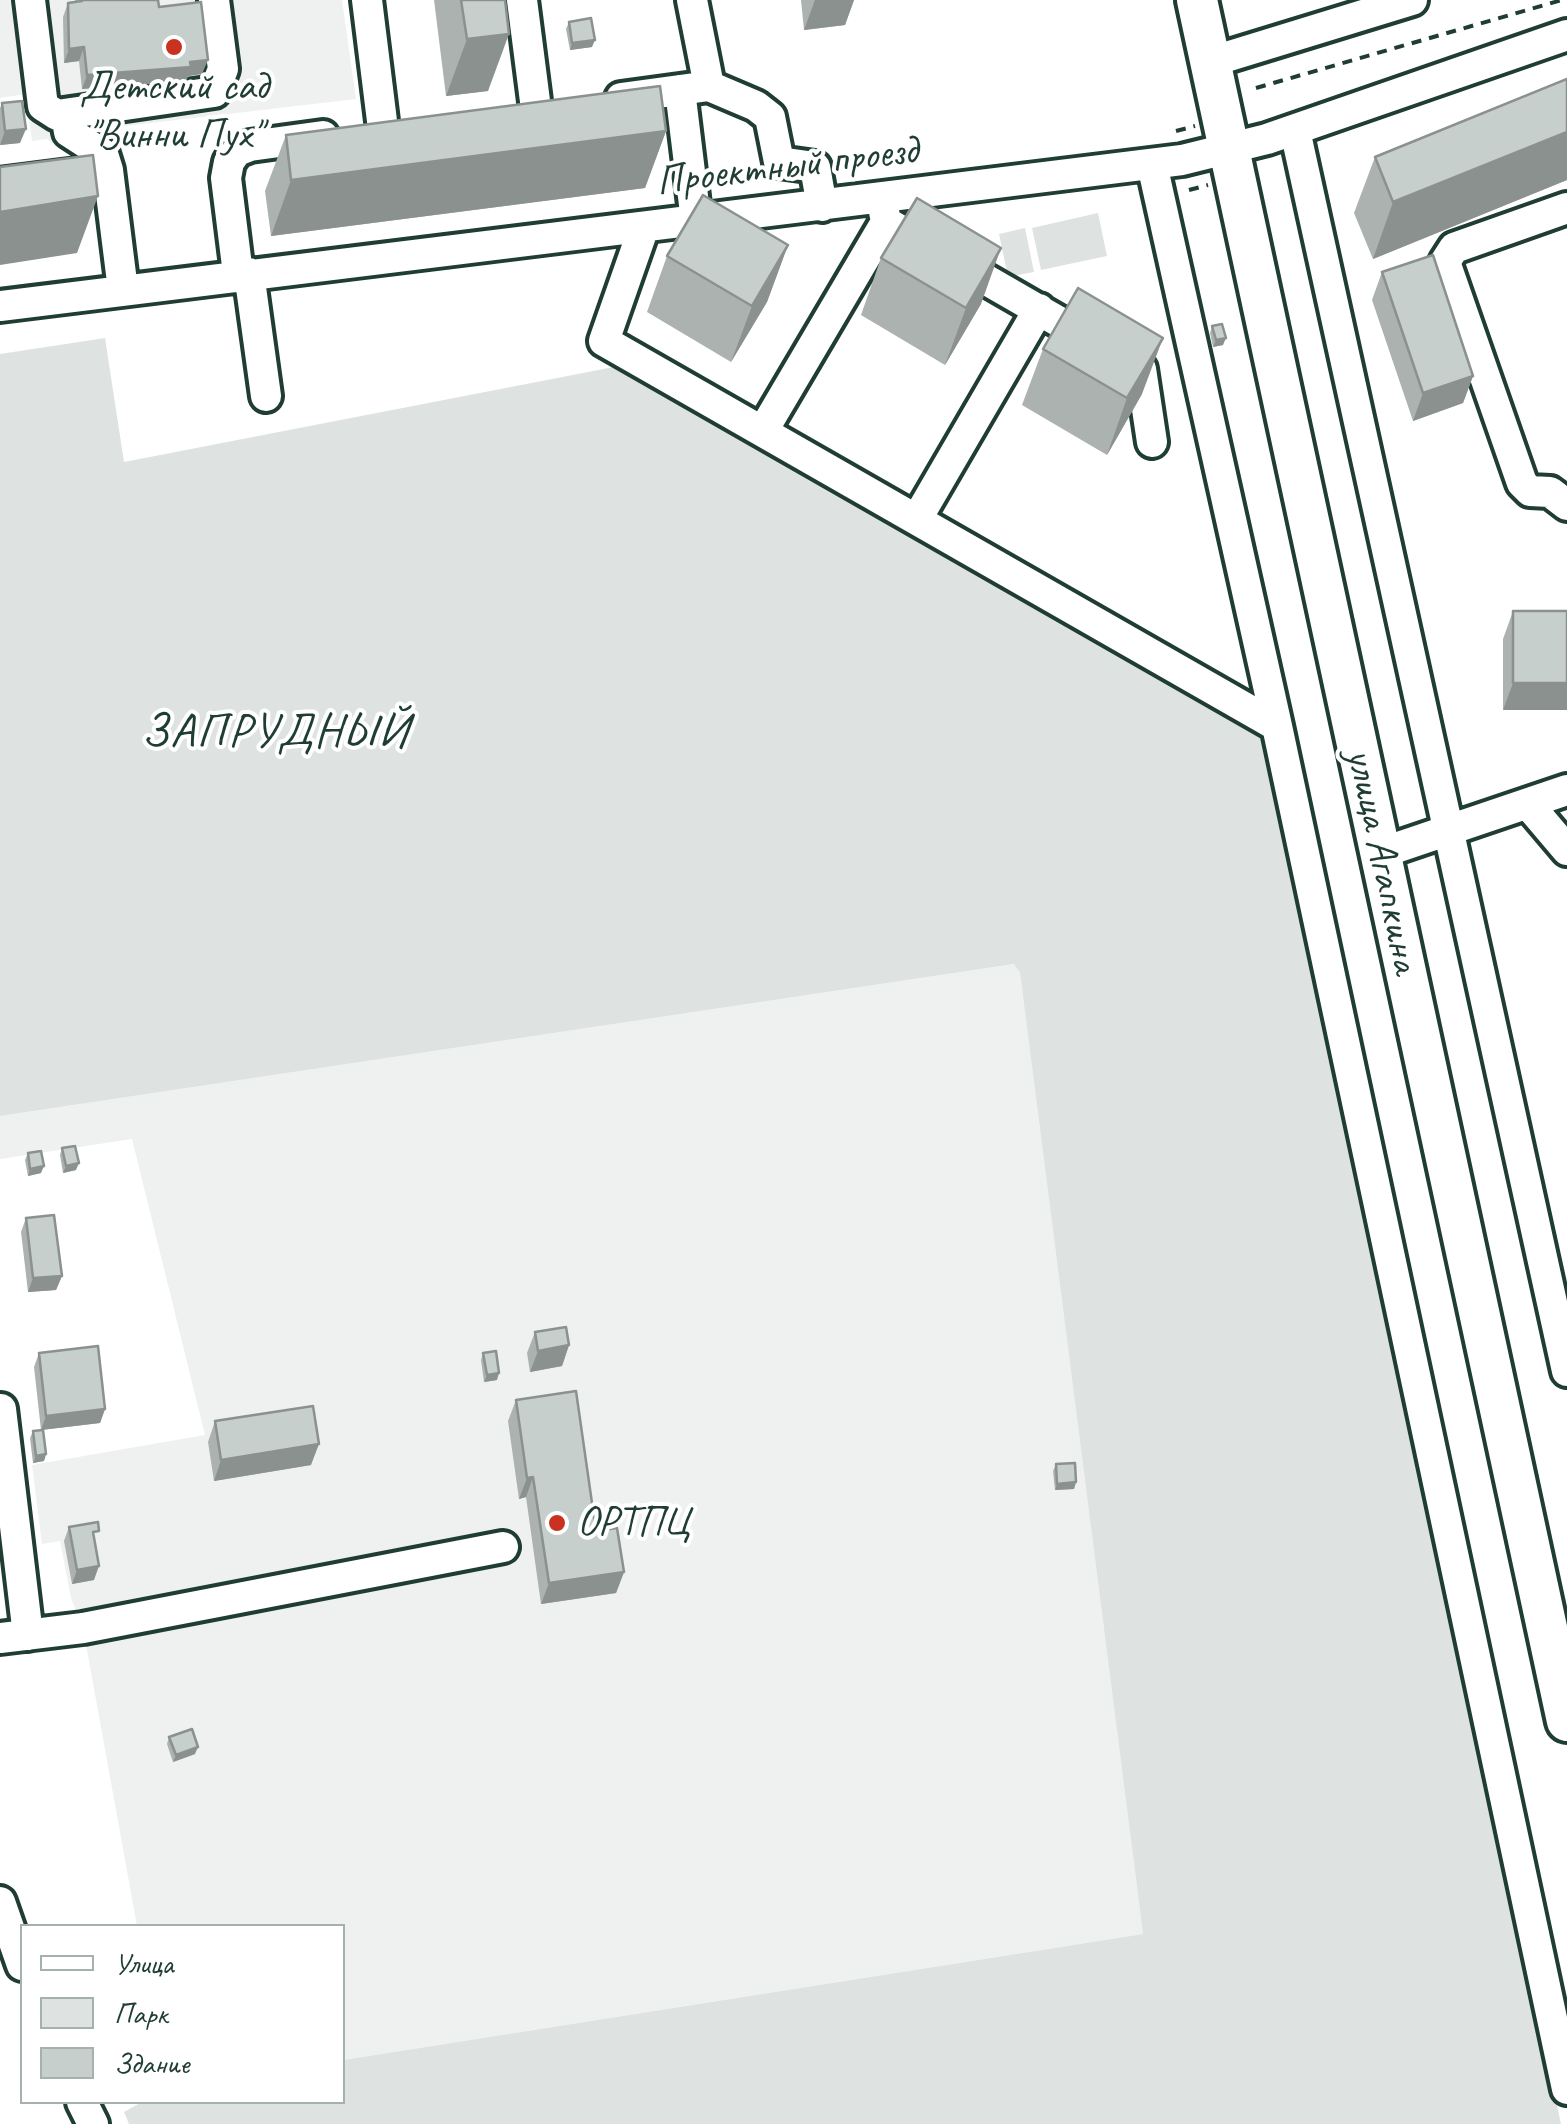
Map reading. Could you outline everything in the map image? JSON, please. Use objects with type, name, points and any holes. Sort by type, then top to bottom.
[{"type":"main road","name":"улица Агапкина","points":[[1197,0],[1567,1722]]},
{"type":"street","points":[[30,0],[43,106],[51,114],[214,92],[223,70],[214,0]]},
{"type":"street","points":[[367,0],[383,128]]},
{"type":"street","points":[[522,0],[536,109]]},
{"type":"street","points":[[692,0],[696,221]]},
{"type":"street","points":[[1210,62],[1412,0]]},
{"type":"street","name":"Проектный проезд","points":[[0,306],[822,206],[884,210],[1152,164],[1230,150],[1295,130],[1567,35]]},
{"type":"street","points":[[498,114],[694,88],[764,110],[770,117],[778,162],[815,166],[822,206]]},
{"type":"street","points":[[66,114],[69,132],[102,154],[108,170],[123,290]]},
{"type":"street","points":[[266,396],[226,178],[228,162],[237,151],[422,124]]},
{"type":"street","points":[[1295,130],[1567,1371]]},
{"type":"street","points":[[1152,164],[1277,726],[1567,2088]]},
{"type":"street","points":[[0,184],[108,170]]},
{"type":"street","points":[[1567,208],[1454,248],[1444,262],[1522,482],[1530,491],[1550,492],[1567,505]]},
{"type":"street","points":[[764,429],[884,210],[1141,369],[1152,442]]},
{"type":"street","points":[[644,227],[604,341],[764,429],[1277,726]]},
{"type":"street","points":[[918,518],[1040,310]]},
{"type":"street","points":[[1380,853],[1567,790]]},
{"type":"street","points":[[1528,804],[1567,850]]},
{"type":"street","points":[[2,1429],[14,1636],[502,1547]]},
{"type":"street","points":[[0,1902],[20,1960]]},
{"type":"path","points":[[1256,88],[1562,0]]},
{"type":"shaded area","name":"Детский сад \"Винни Пух\"","points":[[0,0],[342,0],[356,99],[74,132],[66,145],[56,147],[47,139],[32,141],[26,94],[0,98]]},
{"type":"shaded area","points":[[1014,964],[1020,973],[1143,1934],[345,2060],[345,1924],[137,1924],[83,1628],[71,1598],[60,1541],[42,1544],[32,1465],[205,1435],[132,1139],[0,1159],[0,1116]]},
{"type":"green space","points":[[1098,213],[1107,256],[1041,270],[1032,228]]},
{"type":"green space","points":[[1025,228],[1034,272],[1008,277],[999,234]]},
{"type":"green space","points":[[105,338],[124,462],[619,366],[1263,735],[1561,2124],[129,2124],[124,2112],[138,2104],[345,2104],[345,2060],[1143,1934],[1020,973],[1014,964],[0,1116],[0,354]]},
{"type":"building","points":[[158,0],[159,7],[201,2],[208,60],[190,62],[191,67],[87,75],[84,47],[69,49],[68,3]]},
{"type":"building","points":[[461,0],[505,0],[509,34],[467,39]]},
{"type":"building","points":[[591,18],[595,40],[572,43],[569,22]]},
{"type":"building","points":[[1567,79],[1567,132],[1393,202],[1375,157]]},
{"type":"building","points":[[660,86],[666,131],[291,180],[286,135]]},
{"type":"building","points":[[22,101],[26,129],[5,131],[2,103]]},
{"type":"building","points":[[93,155],[98,196],[0,212],[0,167]]},
{"type":"building","points":[[703,195],[788,245],[752,306],[667,256]]},
{"type":"building","points":[[917,198],[1001,248],[966,308],[881,258]]},
{"type":"building","points":[[1433,255],[1473,376],[1423,393],[1382,272]]},
{"type":"building","points":[[1078,288],[1163,338],[1127,398],[1043,349]]},
{"type":"building","points":[[1222,324],[1226,338],[1216,340],[1212,326]]},
{"type":"building","points":[[1513,611],[1567,611],[1567,683],[1513,683]]},
{"type":"building","points":[[75,1146],[79,1163],[66,1166],[62,1148]]},
{"type":"building","points":[[41,1151],[44,1166],[30,1169],[28,1153]]},
{"type":"building","points":[[54,1215],[62,1276],[33,1278],[26,1218]]},
{"type":"building","points":[[566,1327],[569,1345],[538,1351],[535,1332]]},
{"type":"building","points":[[98,1346],[105,1409],[46,1416],[39,1353]]},
{"type":"building","points":[[496,1351],[499,1373],[487,1375],[483,1353]]},
{"type":"building","name":"ОРТПЦ","points":[[576,1391],[596,1531],[617,1528],[624,1572],[549,1583],[533,1477],[527,1478],[516,1400]]},
{"type":"building","points":[[313,1406],[319,1444],[221,1460],[215,1421]]},
{"type":"building","points":[[43,1430],[46,1454],[36,1456],[33,1431]]},
{"type":"building","points":[[1075,1463],[1076,1482],[1057,1484],[1056,1464]]},
{"type":"building","points":[[98,1522],[99,1531],[93,1532],[99,1566],[77,1570],[69,1527]]},
{"type":"building","points":[[192,1729],[198,1747],[176,1755],[169,1737]]},
{"type":"place","name":"Детский сад \"Винни Пух\"","points":[[174,47]]},
{"type":"place","name":"ОРТПЦ","points":[[557,1523]]},
{"type":"district","name":"ЗАПРУДНЫЙ","points":[[276,733]]}]
